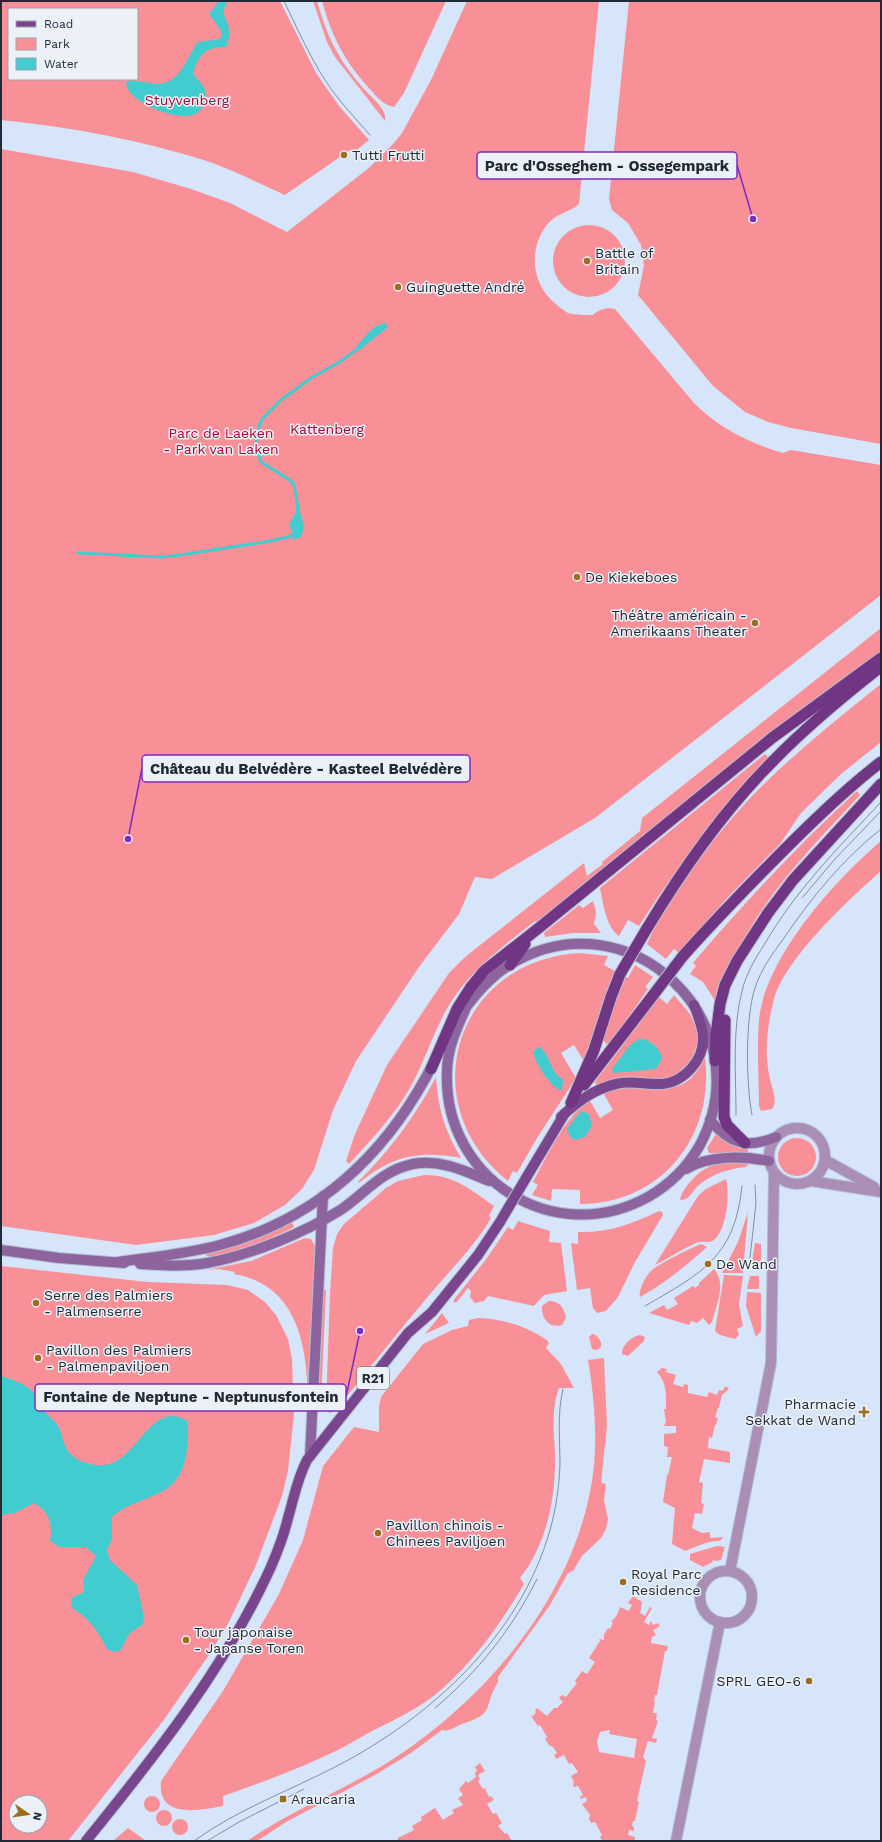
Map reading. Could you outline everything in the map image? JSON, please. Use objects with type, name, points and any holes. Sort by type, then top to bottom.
[{"type":"highway","points":[[431,1069],[457,1009],[477,978],[508,951],[540,928],[772,738],[881,658]]},
{"type":"highway","points":[[571,1104],[594,1050],[620,974],[687,866],[709,836],[772,761],[821,716],[881,666]]},
{"type":"highway","points":[[571,1104],[683,956],[745,889],[799,834],[857,780],[881,762]]},
{"type":"highway","points":[[715,1061],[717,1020],[723,992],[737,961],[780,896],[805,865],[881,784]]},
{"type":"highway","points":[[510,965],[520,949],[540,928]]},
{"type":"highway","points":[[745,1143],[727,1125],[724,1117],[723,1029],[733,985],[755,934]]},
{"type":"main road","points":[[118,1262],[220,1245],[259,1232],[279,1223],[323,1196],[349,1177],[375,1152],[411,1105],[450,1033],[485,985],[510,965],[541,950],[558,946],[575,944],[610,947],[630,953],[662,971],[674,981],[694,1005],[706,1026],[715,1061],[716,1091],[710,1120],[698,1148],[680,1172]]},
{"type":"main road","points":[[561,1117],[582,1099],[604,1088],[627,1082],[666,1083],[684,1075],[696,1062],[702,1047],[701,1026],[694,1005]]},
{"type":"main road","points":[[466,1010],[456,1029],[446,1070],[449,1106],[457,1133],[467,1152],[480,1169],[512,1196],[545,1210],[574,1215],[595,1214],[616,1210],[637,1203],[656,1192],[680,1172],[698,1162],[739,1159],[769,1161]]},
{"type":"main road","name":"R21","points":[[86,1841],[180,1721],[224,1656],[244,1621],[278,1551],[300,1476],[310,1456],[408,1333],[432,1312],[478,1255],[500,1222],[561,1117],[571,1104]]},
{"type":"main road","points":[[710,1120],[733,1141],[759,1143],[776,1137]]},
{"type":"main road","points":[[1,1250],[58,1258],[118,1262],[178,1265],[206,1263],[255,1249],[322,1220],[343,1208],[385,1174],[414,1164],[444,1164],[495,1183]]},
{"type":"main road","points":[[310,1456],[323,1196]]},
{"type":"street","points":[[811,1181],[822,1169],[825,1160],[822,1144],[811,1132],[795,1128],[787,1130],[776,1137],[770,1148],[769,1161],[774,1173],[779,1179],[799,1185],[811,1181],[881,1192]]},
{"type":"street","points":[[825,1160],[881,1192]]},
{"type":"street","points":[[730,1571],[771,1363],[774,1173]]},
{"type":"street","points":[[730,1571],[740,1576],[748,1584],[751,1600],[747,1611],[740,1618],[730,1622],[720,1622],[706,1614],[701,1604],[700,1594],[704,1583],[711,1576],[720,1572],[730,1571]]},
{"type":"street","points":[[676,1841],[720,1622]]},
{"type":"green space","name":"Stuyvenberg","points":[[1,1],[280,1],[316,73],[339,106],[369,140],[353,153],[350,150],[285,195],[238,173],[184,154],[106,135],[54,126],[1,120]]},
{"type":"green space","points":[[313,1],[317,1],[325,27],[347,68],[382,108],[385,121],[335,57],[327,42]]},
{"type":"green space","points":[[322,1],[446,1],[404,93],[394,107],[383,103],[378,98],[346,59],[330,26]]},
{"type":"green space","name":"Parc de Laeken - Park van Laken","points":[[467,1],[599,1],[579,204],[550,221],[540,236],[535,257],[535,267],[542,287],[557,305],[568,313],[593,315],[603,309],[615,309],[694,403],[714,420],[735,434],[783,453],[791,450],[881,465],[881,595],[595,818],[492,879],[475,877],[459,914],[419,967],[356,1061],[333,1110],[314,1170],[302,1189],[285,1205],[254,1223],[214,1235],[136,1245],[1,1226],[1,149],[133,172],[191,189],[230,203],[287,232],[370,167],[402,133],[431,80]]},
{"type":"green space","points":[[629,1],[881,1],[881,444],[791,428],[768,422],[745,412],[713,386],[638,295],[644,265],[641,245],[628,223],[612,210],[609,199]]},
{"type":"green space","points":[[589,225],[609,231],[619,241],[625,261],[619,281],[609,291],[589,297],[569,291],[559,281],[553,261],[559,241],[569,231]]},
{"type":"green space","points":[[881,628],[881,652],[749,751],[537,923],[535,921],[473,974],[448,1006],[417,1075],[405,1097],[383,1126],[349,1164],[346,1161],[355,1134],[387,1065],[449,973],[465,957],[584,863],[587,876],[603,864],[602,862],[640,831],[642,818]]},
{"type":"green space","points":[[881,684],[881,742],[841,774],[801,813],[780,844],[728,897],[679,953],[674,949],[666,959],[647,944],[652,933],[649,931],[661,913],[698,861],[752,796],[831,724]]},
{"type":"green space","points":[[765,754],[770,759],[684,860],[639,926],[628,920],[619,936],[608,921],[600,888]]},
{"type":"green space","points":[[857,791],[860,795],[811,848],[765,905],[740,947],[716,1002],[703,982],[690,974],[696,966],[693,963],[772,874]]},
{"type":"green space","points":[[881,841],[881,871],[852,897],[820,930],[804,948],[780,983],[774,999],[768,1027],[767,1046],[768,1065],[775,1102],[772,1109],[761,1111],[759,1106],[758,1034],[760,1012],[766,989],[777,965],[807,919],[825,896]]},
{"type":"green space","points":[[593,901],[596,912],[594,924],[601,933],[573,933],[545,937],[544,933],[579,905],[583,908]]},
{"type":"green space","points":[[579,953],[608,956],[604,965],[615,971],[606,993],[584,1061],[574,1045],[561,1053],[576,1078],[537,1138],[517,1173],[513,1171],[508,1181],[478,1149],[461,1114],[455,1077],[461,1041],[476,1008],[502,981],[536,962]]},
{"type":"green space","points":[[635,965],[653,977],[645,987],[648,989],[611,1042],[606,1044],[603,1039],[623,975],[628,978]]},
{"type":"green space","points":[[674,995],[690,1014],[696,1027],[698,1043],[690,1063],[682,1072],[669,1079],[596,1085],[595,1082],[659,997],[667,1004]]},
{"type":"green space","points":[[705,1057],[706,1086],[701,1114],[691,1139],[677,1160],[658,1179],[635,1192],[609,1201],[580,1204],[580,1190],[552,1189],[551,1201],[532,1195],[538,1185],[533,1182],[557,1138],[580,1107],[589,1099],[600,1118],[613,1110],[602,1091],[620,1086],[669,1088],[679,1086],[697,1071]]},
{"type":"green space","points":[[436,1077],[438,1099],[443,1119],[455,1148],[461,1158],[432,1155],[406,1157],[383,1167],[359,1183],[358,1182],[381,1157],[410,1120]]},
{"type":"green space","points":[[716,1134],[729,1143],[748,1147],[748,1153],[709,1153],[707,1148]]},
{"type":"green space","points":[[793,1138],[801,1138],[811,1143],[815,1150],[815,1164],[811,1171],[801,1176],[793,1176],[783,1171],[781,1168],[778,1161],[778,1153],[783,1143],[786,1141]]},
{"type":"green space","points":[[725,1163],[749,1163],[746,1167],[727,1170],[710,1177],[699,1185],[686,1199],[680,1200],[683,1191],[706,1168]]},
{"type":"green space","points":[[424,1175],[444,1177],[470,1189],[494,1206],[489,1216],[491,1218],[471,1247],[431,1293],[335,1411],[329,1413],[326,1407],[330,1294],[333,1248],[337,1234],[344,1224],[386,1188],[398,1181]]},
{"type":"green space","points":[[726,1179],[728,1193],[725,1220],[722,1228],[714,1240],[696,1243],[655,1265],[698,1196],[706,1189]]},
{"type":"green space","points":[[659,1211],[662,1212],[663,1215],[635,1262],[618,1297],[606,1311],[597,1313],[593,1308],[590,1288],[577,1290],[571,1243],[578,1244],[578,1232],[600,1231],[620,1227]]},
{"type":"green space","points":[[748,1212],[743,1273],[722,1273],[738,1242]]},
{"type":"green space","points":[[518,1221],[550,1231],[549,1242],[561,1243],[567,1291],[544,1295],[534,1306],[488,1296],[484,1301],[475,1303],[470,1297],[471,1291],[468,1288],[456,1303],[453,1301],[487,1258],[508,1227],[513,1230]]},
{"type":"green space","points":[[292,1222],[294,1227],[263,1241],[237,1251],[214,1256],[206,1256],[207,1254],[249,1242]]},
{"type":"green space","points":[[305,1238],[311,1239],[316,1248],[308,1400],[305,1359],[301,1339],[295,1321],[285,1304],[272,1291],[256,1280],[234,1274],[235,1272],[219,1269],[207,1270],[251,1261]]},
{"type":"green space","points":[[755,1243],[761,1244],[761,1263],[752,1262]]},
{"type":"green space","points":[[701,1244],[707,1247],[675,1274],[640,1297],[640,1291],[643,1283],[647,1275],[652,1270],[683,1252]]},
{"type":"green space","points":[[1,1266],[148,1282],[227,1285],[248,1290],[265,1302],[276,1315],[288,1339],[292,1359],[294,1414],[288,1471],[282,1496],[256,1565],[229,1622],[211,1652],[163,1721],[68,1841],[1,1841]]},
{"type":"green space","points":[[714,1269],[720,1281],[720,1288],[718,1302],[712,1322],[709,1325],[703,1318],[697,1323],[691,1321],[689,1325],[649,1313],[664,1305],[667,1310],[678,1304],[674,1298],[693,1286],[695,1288]]},
{"type":"green space","points":[[724,1275],[743,1276],[739,1304],[743,1326],[737,1329],[739,1335],[735,1339],[720,1335],[715,1331]]},
{"type":"green space","points":[[750,1276],[759,1276],[759,1289],[747,1289]]},
{"type":"green space","points":[[323,1290],[326,1290],[321,1402],[317,1402]]},
{"type":"green space","points":[[747,1292],[761,1293],[761,1331],[756,1337],[746,1306]]},
{"type":"green space","points":[[549,1301],[556,1302],[563,1308],[566,1318],[562,1325],[557,1326],[550,1324],[544,1318],[542,1306]]},
{"type":"green space","points":[[442,1313],[449,1323],[425,1334]]},
{"type":"green space","points":[[478,1318],[514,1324],[547,1340],[549,1343],[546,1348],[561,1364],[574,1388],[559,1388],[556,1396],[554,1421],[554,1487],[548,1519],[543,1535],[529,1565],[520,1578],[524,1584],[497,1626],[477,1653],[442,1689],[417,1707],[324,1757],[281,1775],[223,1796],[223,1806],[193,1810],[182,1810],[173,1807],[166,1802],[162,1793],[161,1781],[223,1691],[279,1594],[303,1540],[323,1466],[354,1427],[379,1432],[379,1406],[381,1397],[423,1344],[452,1330],[468,1326],[469,1320]]},
{"type":"green space","points":[[592,1334],[598,1337],[601,1343],[601,1347],[597,1350],[592,1349],[589,1337]]},
{"type":"green space","points":[[640,1335],[645,1337],[644,1341],[628,1356],[622,1354],[623,1348],[628,1342],[634,1337]]},
{"type":"green space","points":[[604,1358],[607,1426],[601,1483],[606,1484],[604,1500],[608,1519],[606,1529],[601,1538],[582,1556],[573,1571],[568,1573],[550,1605],[498,1677],[498,1682],[485,1713],[452,1729],[442,1730],[411,1753],[375,1775],[286,1822],[257,1841],[247,1841],[264,1830],[390,1761],[427,1735],[462,1705],[495,1672],[525,1635],[550,1596],[571,1555],[586,1511],[594,1466],[595,1439],[592,1387],[588,1360]]},
{"type":"green space","points":[[662,1368],[667,1369],[666,1372],[676,1375],[673,1384],[683,1387],[684,1384],[688,1385],[688,1393],[707,1397],[709,1392],[717,1395],[719,1390],[722,1391],[726,1386],[729,1389],[722,1395],[715,1417],[718,1418],[712,1438],[709,1437],[708,1448],[730,1452],[730,1463],[704,1459],[699,1482],[703,1483],[701,1503],[704,1504],[702,1514],[695,1513],[692,1528],[702,1533],[710,1532],[710,1538],[723,1537],[720,1541],[707,1543],[685,1551],[672,1544],[675,1508],[663,1502],[667,1475],[672,1457],[667,1457],[668,1447],[664,1446],[664,1434],[676,1433],[676,1426],[664,1426],[666,1422],[664,1409],[666,1409],[665,1389],[663,1380],[657,1372]]},
{"type":"green space","points":[[717,1546],[725,1547],[721,1560],[715,1561],[712,1559],[713,1562],[703,1567],[690,1560],[690,1554]]},
{"type":"green space","points":[[633,1596],[642,1602],[640,1613],[645,1616],[650,1607],[652,1608],[644,1622],[649,1625],[651,1621],[653,1625],[658,1623],[660,1626],[653,1630],[656,1635],[652,1637],[651,1643],[668,1646],[667,1651],[665,1651],[657,1695],[655,1695],[654,1701],[653,1713],[657,1713],[656,1720],[658,1721],[652,1738],[657,1739],[656,1743],[648,1741],[643,1757],[646,1761],[637,1801],[639,1802],[635,1821],[633,1821],[632,1826],[634,1827],[634,1831],[629,1830],[628,1835],[635,1837],[635,1841],[602,1841],[600,1837],[602,1835],[595,1822],[591,1823],[589,1819],[590,1815],[582,1804],[586,1802],[587,1799],[585,1797],[581,1799],[580,1797],[583,1795],[578,1786],[574,1787],[573,1785],[574,1782],[571,1776],[578,1772],[572,1763],[569,1764],[564,1755],[556,1759],[554,1755],[557,1753],[545,1739],[547,1737],[540,1725],[538,1726],[531,1716],[533,1716],[536,1712],[535,1711],[537,1708],[547,1716],[554,1708],[557,1708],[563,1702],[559,1698],[562,1695],[566,1697],[577,1683],[575,1681],[582,1671],[587,1674],[595,1662],[589,1658],[600,1641],[599,1639],[604,1640],[604,1635],[608,1628],[610,1629],[613,1623],[611,1622],[617,1615],[620,1607],[629,1611],[632,1605],[628,1603]],"holes":[[[610,1730],[609,1734],[637,1739],[634,1758],[599,1752],[597,1741],[600,1732]]]},
{"type":"green space","points":[[480,1763],[485,1771],[478,1775],[480,1779],[478,1781],[483,1789],[485,1788],[489,1797],[491,1796],[494,1800],[487,1804],[493,1814],[496,1813],[502,1823],[498,1826],[505,1834],[507,1833],[512,1841],[397,1841],[398,1838],[414,1830],[412,1826],[422,1820],[421,1817],[435,1808],[443,1820],[454,1813],[452,1810],[463,1805],[458,1798],[463,1795],[459,1789],[466,1781],[468,1783],[476,1777],[475,1773],[477,1771],[475,1767]]},
{"type":"green space","points":[[152,1796],[158,1798],[160,1804],[158,1810],[152,1812],[146,1810],[144,1804],[146,1798]]},
{"type":"green space","points":[[164,1810],[171,1815],[172,1818],[167,1825],[164,1826],[157,1821],[156,1818],[161,1811]]},
{"type":"green space","points":[[180,1819],[186,1821],[188,1827],[186,1833],[180,1835],[174,1833],[172,1827],[174,1821]]},
{"type":"green space","points":[[128,1828],[146,1841],[113,1841]]},
{"type":"water","points":[[219,1],[227,1],[223,13],[228,26],[229,38],[226,47],[208,50],[197,62],[193,74],[202,84],[206,96],[204,105],[198,113],[188,116],[171,114],[151,107],[134,96],[126,83],[128,81],[156,84],[171,80],[182,69],[198,42],[219,39],[222,36],[220,29],[209,14]]},
{"type":"water","points":[[385,323],[388,327],[358,350],[357,346],[369,332],[376,326]]},
{"type":"water","points":[[300,503],[300,512],[304,527],[301,537],[292,540],[293,534],[289,525],[296,512],[296,504]]},
{"type":"water","points":[[639,1039],[650,1042],[657,1048],[661,1055],[662,1059],[656,1069],[613,1073],[612,1069],[630,1045]]},
{"type":"water","points":[[538,1047],[545,1052],[555,1073],[563,1079],[562,1091],[548,1080],[539,1067],[534,1055],[534,1051]]},
{"type":"water","points":[[581,1111],[589,1114],[592,1126],[585,1137],[575,1140],[570,1137],[567,1129]]},
{"type":"water","points":[[1,1376],[21,1383],[33,1392],[47,1415],[58,1426],[65,1445],[71,1455],[79,1461],[89,1464],[104,1465],[116,1461],[126,1454],[154,1424],[164,1418],[174,1416],[187,1421],[188,1438],[186,1455],[182,1470],[175,1481],[167,1489],[123,1509],[112,1517],[112,1538],[107,1551],[110,1560],[137,1585],[144,1618],[143,1624],[129,1634],[121,1650],[114,1652],[107,1649],[100,1636],[92,1626],[83,1616],[72,1608],[71,1598],[84,1592],[83,1580],[96,1556],[86,1547],[59,1547],[50,1541],[51,1529],[49,1519],[43,1510],[34,1503],[15,1513],[1,1515]]},
{"type":"waterway","points":[[298,507],[294,485],[291,481],[261,462],[256,444],[259,426],[263,418],[281,400],[311,378],[341,361],[360,347]]},
{"type":"waterway","points":[[78,553],[161,557],[265,542],[288,537],[295,533]]},
{"type":"tram line","points":[[284,1],[319,71],[341,101],[370,135]]},
{"type":"tram line","points":[[736,1115],[735,1053],[737,1022],[742,991],[748,973],[789,906],[818,870],[881,802]]},
{"type":"tram line","points":[[802,898],[835,859],[881,811]]},
{"type":"tram line","points":[[752,1115],[748,1069],[749,1016],[755,988],[761,974],[776,949],[828,880],[853,853],[881,829]]},
{"type":"tram line","points":[[750,1258],[756,1203],[755,1185]]},
{"type":"tram line","points":[[645,1306],[683,1283],[699,1272],[712,1260],[723,1246],[732,1230],[738,1210],[742,1186]]},
{"type":"tram line","points":[[194,1841],[228,1819],[337,1766],[372,1746],[406,1723],[438,1698],[468,1669],[494,1638],[517,1605],[536,1569],[550,1530],[556,1506],[559,1481],[559,1417],[563,1389]]},
{"type":"tram line","points":[[435,1708],[466,1680],[493,1649],[517,1615],[537,1579]]},
{"type":"tram line","points":[[207,1841],[239,1822],[304,1789]]},
{"type":"place","name":"Tutti Frutti","points":[[344,155]]},
{"type":"place","name":"Parc d'Osseghem - Ossegempark","points":[[753,219]]},
{"type":"place","name":"Battle of Britain","points":[[587,261]]},
{"type":"place","name":"Guinguette André","points":[[398,287]]},
{"type":"place","name":"De Kiekeboes","points":[[577,577]]},
{"type":"place","name":"Théâtre américain - Amerikaans Theater","points":[[755,623]]},
{"type":"place","name":"Château du Belvédère - Kasteel Belvédère","points":[[128,839]]},
{"type":"place","name":"De Wand","points":[[708,1264]]},
{"type":"place","name":"Serre des Palmiers - Palmenserre","points":[[36,1303]]},
{"type":"place","name":"Fontaine de Neptune - Neptunusfontein","points":[[360,1331]]},
{"type":"place","name":"Pavillon des Palmiers - Palmenpaviljoen","points":[[38,1358]]},
{"type":"place","name":"Pharmacie Sekkat de Wand","points":[[864,1412]]},
{"type":"place","name":"Pavillon chinois - Chinees Paviljoen","points":[[378,1533]]},
{"type":"place","name":"Royal Parc Residence","points":[[623,1582]]},
{"type":"place","name":"Tour japonaise - Japanse Toren","points":[[186,1640]]},
{"type":"place","name":"SPRL GEO-6","points":[[809,1681]]},
{"type":"place","name":"Araucaria","points":[[283,1799]]},
{"type":"park label","name":"Kattenberg","points":[[327,429]]}]
